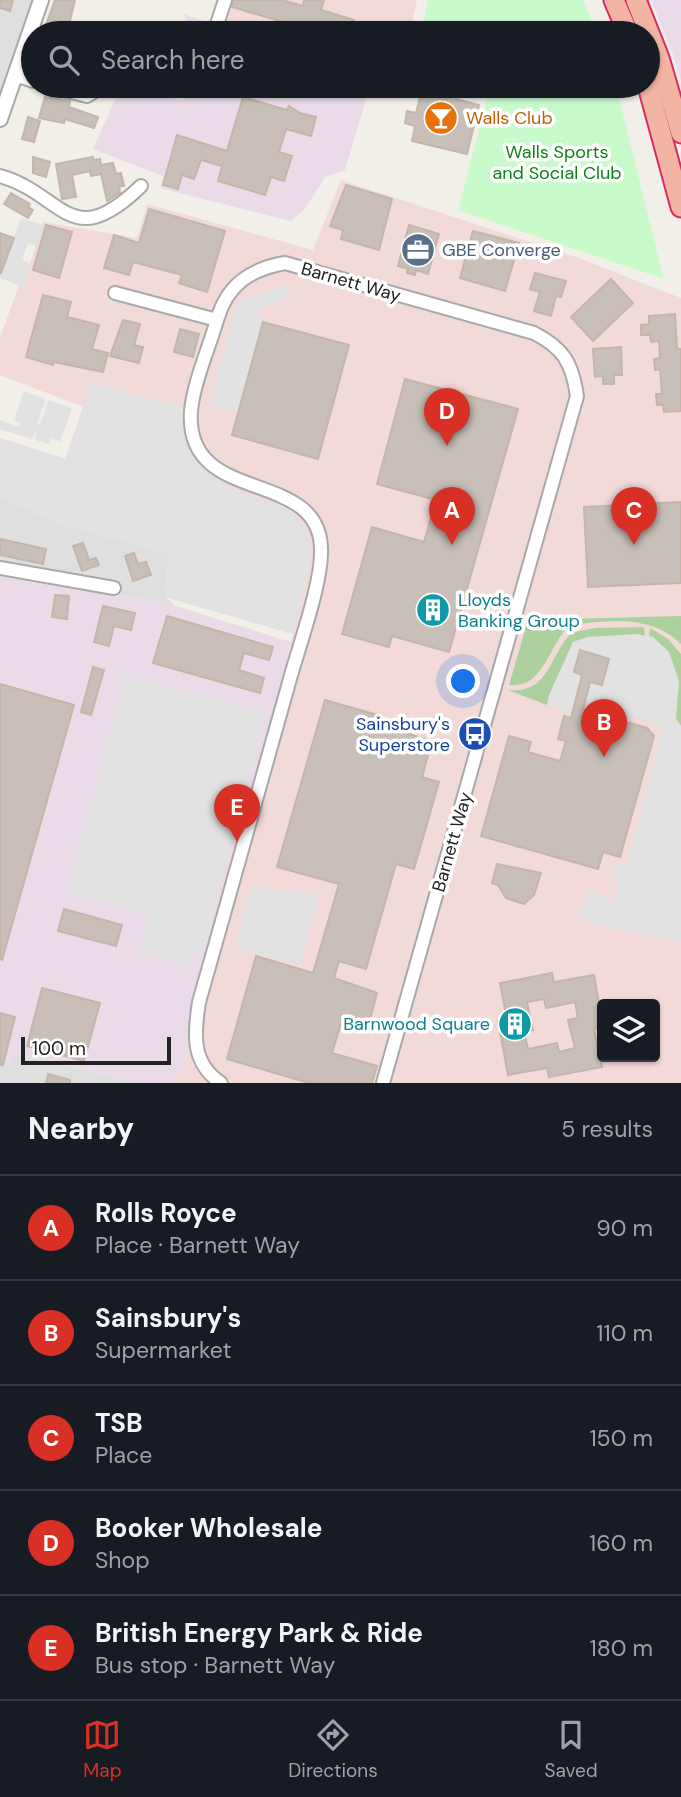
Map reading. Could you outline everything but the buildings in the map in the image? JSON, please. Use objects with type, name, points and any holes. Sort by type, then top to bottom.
[{"type":"highway","points":[[614,0],[623,21]]},
{"type":"highway","points":[[636,0],[644,21]]},
{"type":"highway","points":[[660,61],[681,133]]},
{"type":"highway","points":[[651,98],[681,207]]},
{"type":"street","points":[[34,21],[41,0]]},
{"type":"street","points":[[218,21],[225,0]]},
{"type":"street","points":[[0,119],[21,60]]},
{"type":"street","points":[[16,75],[21,77]]},
{"type":"street","points":[[0,176],[21,182],[67,214],[92,218],[118,208],[142,186]]},
{"type":"street","name":"Barnett Way","points":[[221,1083],[207,1071],[197,1054],[194,1038],[199,1002],[321,563],[322,546],[309,515],[299,505],[283,495],[223,475],[211,465],[195,438],[191,409],[217,320],[232,287],[263,267],[285,263],[534,332],[555,344],[574,376],[577,396],[383,1083]]},
{"type":"street","points":[[115,293],[217,320]]},
{"type":"street","points":[[0,568],[107,583]]},
{"type":"shaded area","points":[[0,0],[42,0],[34,21],[21,21],[21,54],[0,109]]},
{"type":"shaded area","points":[[232,0],[417,0],[412,21],[226,21]]},
{"type":"shaded area","points":[[651,0],[681,0],[681,81],[673,55]]},
{"type":"shaded area","points":[[184,14],[204,21],[186,21]]},
{"type":"shaded area","points":[[116,98],[171,98],[183,101],[184,98],[366,98],[345,170],[325,177],[306,208],[291,221],[160,188],[163,176],[93,149]]},
{"type":"shaded area","points":[[341,180],[579,258],[681,298],[681,1083],[175,1083],[194,1038],[293,634],[165,597],[168,554],[60,524],[0,497],[0,438],[65,459],[83,407],[0,375],[0,338],[19,285],[23,286],[43,222],[137,238],[147,204],[313,250]]},
{"type":"shaded area","points":[[21,218],[43,225],[37,246],[28,243],[22,260],[31,264],[23,287],[0,278],[0,260],[5,261]]},
{"type":"shaded area","points":[[284,284],[291,296],[257,311],[264,317],[238,412],[210,406],[237,303]]},
{"type":"shaded area","points":[[91,382],[181,407],[191,448],[222,485],[287,508],[307,530],[311,558],[293,634],[165,597],[168,554],[60,524],[0,497],[0,438],[66,459]]},
{"type":"shaded area","points":[[24,391],[46,399],[37,424],[40,424],[49,400],[72,408],[60,442],[52,438],[49,444],[35,440],[37,431],[31,439],[0,429],[0,420],[19,427],[20,423],[14,420]]},
{"type":"shaded area","points":[[0,497],[60,524],[168,554],[165,597],[176,606],[126,595],[0,577]]},
{"type":"shaded area","points":[[0,577],[126,595],[176,606],[291,642],[194,1038],[175,1083],[138,1083],[15,1053],[11,1064],[0,1062]]},
{"type":"shaded area","points":[[636,634],[653,637],[669,652],[679,681],[676,719],[681,726],[681,942],[616,930],[578,918],[589,889],[614,901],[618,896],[619,883],[612,881],[616,862],[627,865],[663,728],[630,715],[628,722],[583,710],[590,682],[602,685],[609,659],[580,651],[582,675],[572,713],[547,705],[549,695],[573,642],[588,637]]},
{"type":"shaded area","points":[[125,675],[266,713],[202,954],[190,951],[186,966],[138,953],[148,915],[67,893]]},
{"type":"shaded area","points":[[251,884],[289,894],[291,888],[319,896],[301,965],[235,947]]},
{"type":"shaded area","points":[[14,1053],[138,1083],[0,1083],[0,1062]]},
{"type":"green space","points":[[428,0],[583,0],[591,21],[424,21]]},
{"type":"green space","name":"Walls Sports and Social Club","points":[[483,98],[619,98],[664,279],[458,210],[487,99]]},
{"type":"green space","points":[[681,616],[681,644],[657,628],[643,624],[613,621],[569,626],[538,673],[521,684],[509,685],[528,620]]},
{"type":"green space","points":[[644,627],[645,636],[588,637],[573,642],[547,705],[508,690],[522,690],[540,680],[571,633],[595,628]]},
{"type":"green space","points":[[650,628],[668,639],[681,654],[681,726],[676,719],[663,647],[649,637]]},
{"type":"place","name":"Walls Club","points":[[441,118]]},
{"type":"place","name":"GBE Converge","points":[[418,250]]},
{"type":"place","name":"Booker Wholesale","points":[[447,446]]},
{"type":"place","name":"Rolls Royce","points":[[452,545]]},
{"type":"place","name":"TSB","points":[[634,545]]},
{"type":"place","name":"Lloyds Banking Group","points":[[433,610]]},
{"type":"place","name":"Sainsbury's Superstore","points":[[475,734]]},
{"type":"place","name":"Sainsbury's","points":[[604,757]]},
{"type":"place","name":"British Energy Park & Ride","points":[[237,842]]},
{"type":"place","name":"Barnwood Square","points":[[515,1024]]}]
